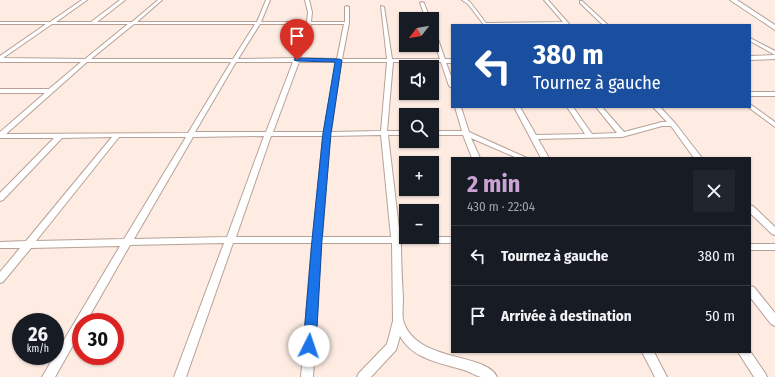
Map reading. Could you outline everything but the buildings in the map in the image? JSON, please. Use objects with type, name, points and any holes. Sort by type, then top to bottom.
[{"type":"main road","points":[[733,0],[775,28]]},
{"type":"street","points":[[0,59],[85,0]]},
{"type":"street","points":[[92,23],[123,0]]},
{"type":"street","points":[[0,136],[85,61],[160,0]]},
{"type":"street","points":[[48,377],[234,61],[258,24],[268,0]]},
{"type":"street","points":[[180,377],[231,240],[268,133],[297,60],[309,23],[310,12],[307,0]]},
{"type":"street","points":[[464,0],[469,3],[485,24],[567,24]]},
{"type":"street","points":[[546,0],[567,24]]},
{"type":"street","points":[[582,2],[605,24]]},
{"type":"street","points":[[422,3],[425,12]]},
{"type":"street","points":[[307,377],[317,240],[327,133],[339,60],[347,23],[347,7]]},
{"type":"street","points":[[363,377],[392,346],[398,321],[396,239],[384,132],[390,61],[382,7]]},
{"type":"street","points":[[0,23],[347,23]]},
{"type":"street","points":[[751,40],[775,53]]},
{"type":"street","points":[[439,48],[451,83]]},
{"type":"street","points":[[751,58],[775,57]]},
{"type":"street","points":[[0,59],[85,61],[451,61]]},
{"type":"street","points":[[0,90],[51,91]]},
{"type":"street","points":[[751,94],[775,94]]},
{"type":"street","points":[[751,107],[775,125]]},
{"type":"street","points":[[458,108],[476,157]]},
{"type":"street","points":[[518,108],[543,157]]},
{"type":"street","points":[[571,108],[590,136]]},
{"type":"street","points":[[600,108],[622,134]]},
{"type":"street","points":[[657,108],[673,124],[697,157]]},
{"type":"street","points":[[533,138],[622,134],[662,124],[673,124]]},
{"type":"street","points":[[0,136],[399,132]]},
{"type":"street","points":[[439,133],[466,133],[521,157]]},
{"type":"street","points":[[0,198],[60,136]]},
{"type":"street","points":[[0,279],[116,136]]},
{"type":"street","points":[[751,209],[775,232]]},
{"type":"street","points":[[0,245],[231,240],[451,240]]},
{"type":"street","points":[[751,247],[775,247]]},
{"type":"street","points":[[751,291],[775,321]]},
{"type":"street","points":[[398,321],[410,342],[432,356],[484,371],[491,377]]},
{"type":"street","points":[[649,353],[661,377]]},
{"type":"street","points":[[745,353],[761,377]]},
{"type":"route","points":[[297,60],[339,60],[327,133],[309,346]]}]
